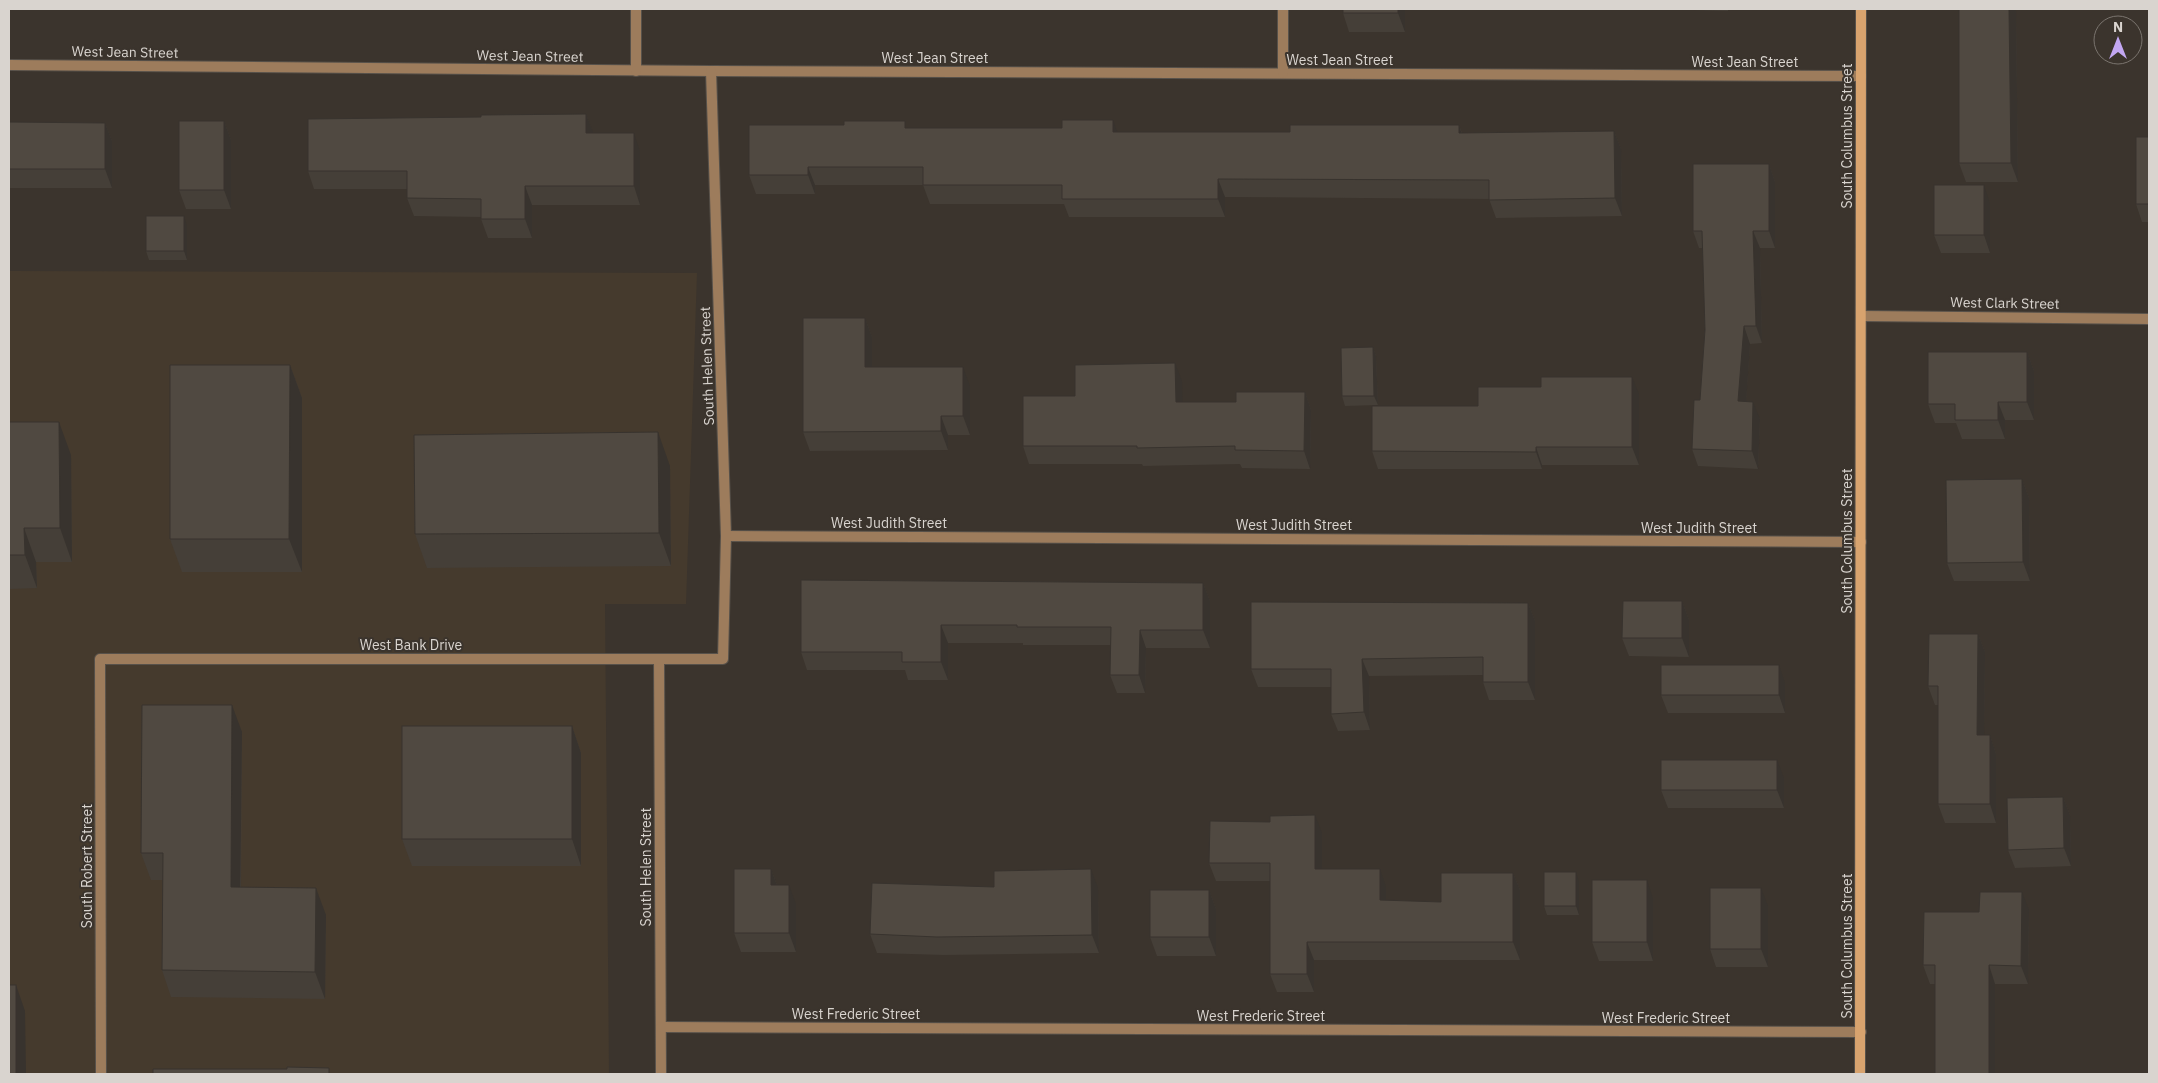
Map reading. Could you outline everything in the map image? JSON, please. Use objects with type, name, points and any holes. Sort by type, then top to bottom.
[{"type":"street","points":[[636,9],[636,71]]},
{"type":"street","points":[[1283,9],[1283,73]]},
{"type":"street","name":"South Columbus Street","points":[[1860,1074],[1861,9]]},
{"type":"street","name":"West Jean Street","points":[[9,65],[636,71],[1861,76]]},
{"type":"street","name":"South Helen Street","points":[[711,71],[726,536],[723,659]]},
{"type":"street","name":"West Clark Street","points":[[1861,316],[2149,318]]},
{"type":"street","name":"West Judith Street","points":[[726,536],[1861,542]]},
{"type":"street","name":"West Bank Drive","points":[[100,659],[723,659]]},
{"type":"street","name":"South Robert Street","points":[[100,659],[101,1074]]},
{"type":"street","name":"South Helen Street","points":[[659,659],[661,1074]]},
{"type":"street","name":"West Frederic Street","points":[[661,1027],[1860,1032]]},
{"type":"shaded area","points":[[9,271],[697,273],[686,604],[605,604],[609,1074],[9,1074]]},
{"type":"building","points":[[1343,9],[1398,9],[1398,13],[1343,13]]},
{"type":"building","points":[[1959,9],[2009,9],[2011,163],[1959,163]]},
{"type":"building","points":[[586,114],[586,133],[634,133],[634,186],[525,186],[525,219],[481,219],[481,199],[407,198],[407,171],[308,171],[308,119]]},
{"type":"building","points":[[1062,120],[1113,120],[1113,132],[1290,132],[1290,125],[1459,125],[1459,133],[1614,131],[1615,198],[1489,200],[1489,180],[1218,179],[1218,199],[1062,199],[1062,185],[923,185],[923,167],[808,167],[808,175],[749,175],[749,125],[844,125],[844,121],[905,121],[905,128],[1062,128]]},
{"type":"building","points":[[179,121],[224,121],[224,190],[179,190]]},
{"type":"building","points":[[9,122],[105,123],[105,169],[9,169]]},
{"type":"building","points":[[2136,137],[2149,137],[2149,204],[2136,204]]},
{"type":"building","points":[[1693,164],[1769,164],[1769,231],[1753,231],[1756,326],[1744,326],[1738,401],[1753,402],[1752,451],[1692,449],[1694,400],[1700,400],[1705,330],[1702,231],[1693,231]]},
{"type":"building","points":[[1934,185],[1984,185],[1984,235],[1934,235]]},
{"type":"building","points":[[146,216],[184,216],[184,251],[146,251]]},
{"type":"building","points":[[803,318],[865,318],[865,367],[963,367],[963,416],[941,416],[941,431],[803,432]]},
{"type":"building","points":[[1373,347],[1374,396],[1342,396],[1341,348]]},
{"type":"building","points":[[1928,352],[2027,352],[2027,402],[1998,402],[1998,420],[1955,420],[1955,404],[1928,404]]},
{"type":"building","points":[[1175,363],[1176,402],[1236,402],[1236,392],[1305,392],[1304,451],[1235,450],[1235,446],[1137,448],[1137,446],[1023,446],[1023,396],[1075,396],[1075,365]]},
{"type":"building","points":[[170,365],[290,365],[289,539],[170,539]]},
{"type":"building","points":[[1541,377],[1632,377],[1632,447],[1536,447],[1536,452],[1372,451],[1372,406],[1478,406],[1478,387],[1541,387]]},
{"type":"building","points":[[9,422],[59,422],[60,528],[24,528],[25,555],[9,555]]},
{"type":"building","points":[[658,432],[659,533],[415,534],[414,435]]},
{"type":"building","points":[[2022,479],[2023,562],[1947,563],[1946,480]]},
{"type":"building","points":[[801,580],[1203,583],[1203,630],[1140,630],[1139,675],[1110,675],[1111,627],[941,625],[941,662],[902,662],[902,652],[801,652]]},
{"type":"building","points":[[1623,601],[1682,601],[1682,638],[1622,638]]},
{"type":"building","points":[[1251,602],[1528,603],[1528,682],[1483,682],[1483,657],[1362,659],[1364,712],[1331,714],[1331,669],[1251,669]]},
{"type":"building","points":[[1929,634],[1978,634],[1977,735],[1990,735],[1990,804],[1938,804],[1938,686],[1928,686]]},
{"type":"building","points":[[1661,665],[1779,665],[1779,695],[1661,695]]},
{"type":"building","points":[[142,705],[232,705],[231,887],[316,888],[315,972],[162,970],[163,853],[141,853]]},
{"type":"building","points":[[402,726],[572,726],[572,839],[402,839]]},
{"type":"building","points":[[1661,760],[1777,760],[1777,790],[1661,790]]},
{"type":"building","points":[[2063,797],[2064,848],[2008,850],[2007,798]]},
{"type":"building","points":[[1315,815],[1315,869],[1380,869],[1380,900],[1441,902],[1441,873],[1513,873],[1513,942],[1307,942],[1307,974],[1270,974],[1270,863],[1209,863],[1210,821],[1270,822],[1270,816]]},
{"type":"building","points":[[734,869],[771,869],[771,885],[789,885],[789,933],[734,933]]},
{"type":"building","points":[[1091,869],[1092,935],[937,937],[870,934],[872,883],[994,887],[994,871]]},
{"type":"building","points":[[1544,872],[1576,872],[1576,906],[1544,906]]},
{"type":"building","points":[[1592,880],[1647,880],[1647,942],[1592,942]]},
{"type":"building","points":[[1710,888],[1761,888],[1761,949],[1710,949]]},
{"type":"building","points":[[1150,890],[1209,890],[1209,937],[1150,937]]},
{"type":"building","points":[[1980,892],[2022,892],[2021,966],[1989,965],[1989,1074],[1935,1074],[1935,965],[1923,965],[1924,912],[1979,912]]},
{"type":"building","points":[[9,985],[16,985],[16,1074],[9,1074]]},
{"type":"building","points":[[287,1067],[329,1068],[329,1074],[153,1074],[153,1069],[287,1069]]}]
